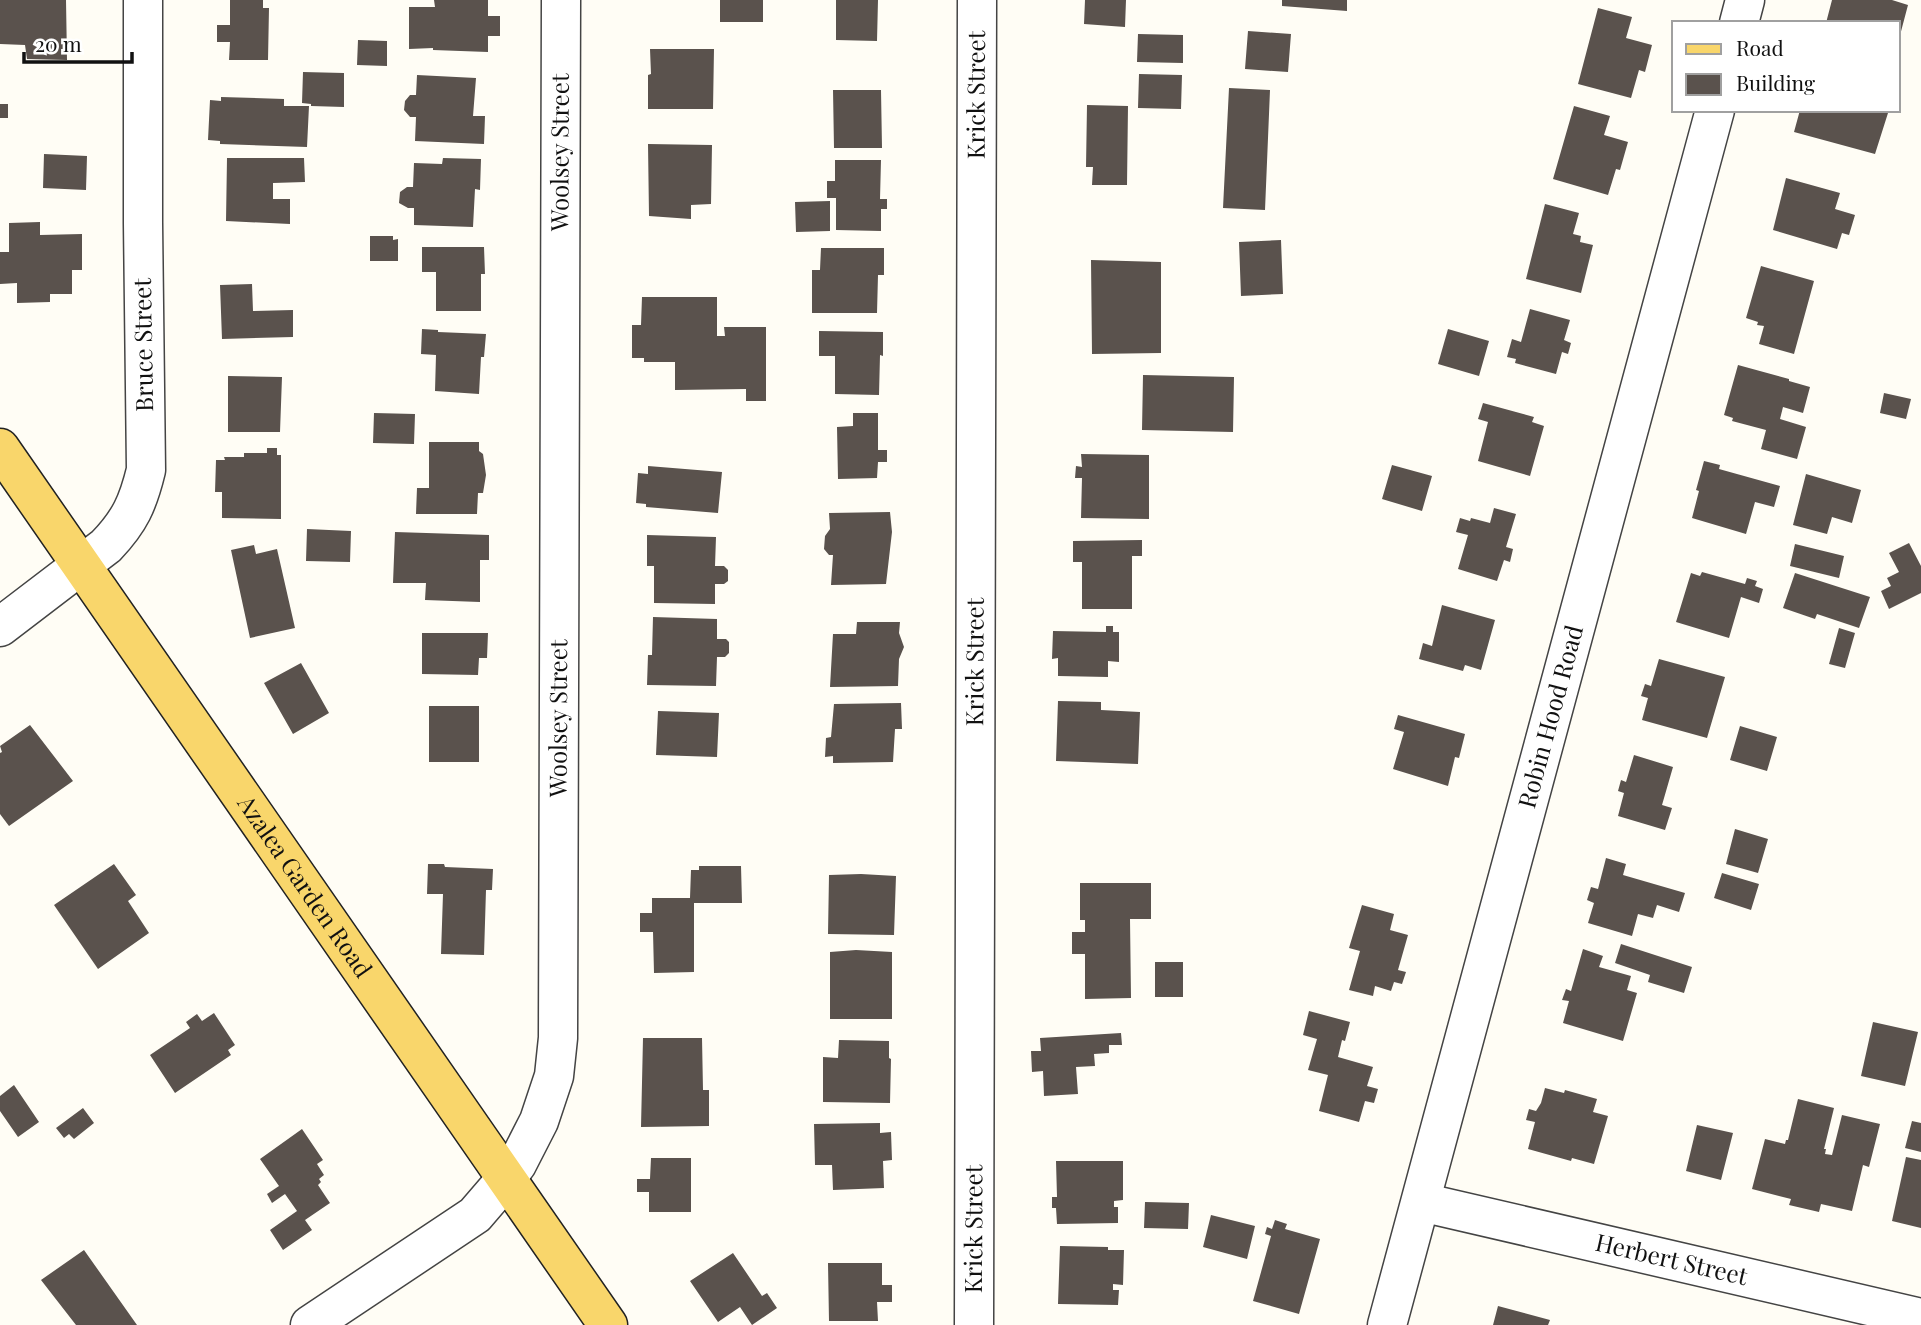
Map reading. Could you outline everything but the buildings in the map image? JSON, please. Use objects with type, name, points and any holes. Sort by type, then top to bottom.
[{"type":"main road","name":"Azalea Garden Road","points":[[0,449],[608,1325]]},
{"type":"street","name":"Bruce Street","points":[[0,627],[106,546],[119,533],[138,500],[146,470],[143,0]]},
{"type":"street","name":"Woolsey Street","points":[[310,1325],[475,1215],[517,1164],[539,1121],[554,1076],[558,1038],[562,0]]},
{"type":"street","name":"Krick Street","points":[[974,1325],[976,0]]},
{"type":"street","points":[[1740,21],[1745,0]]},
{"type":"street","name":"Robin Hood Road","points":[[1387,1325],[1714,112]]},
{"type":"street","name":"Herbert Street","points":[[1421,1202],[1921,1318]]}]
